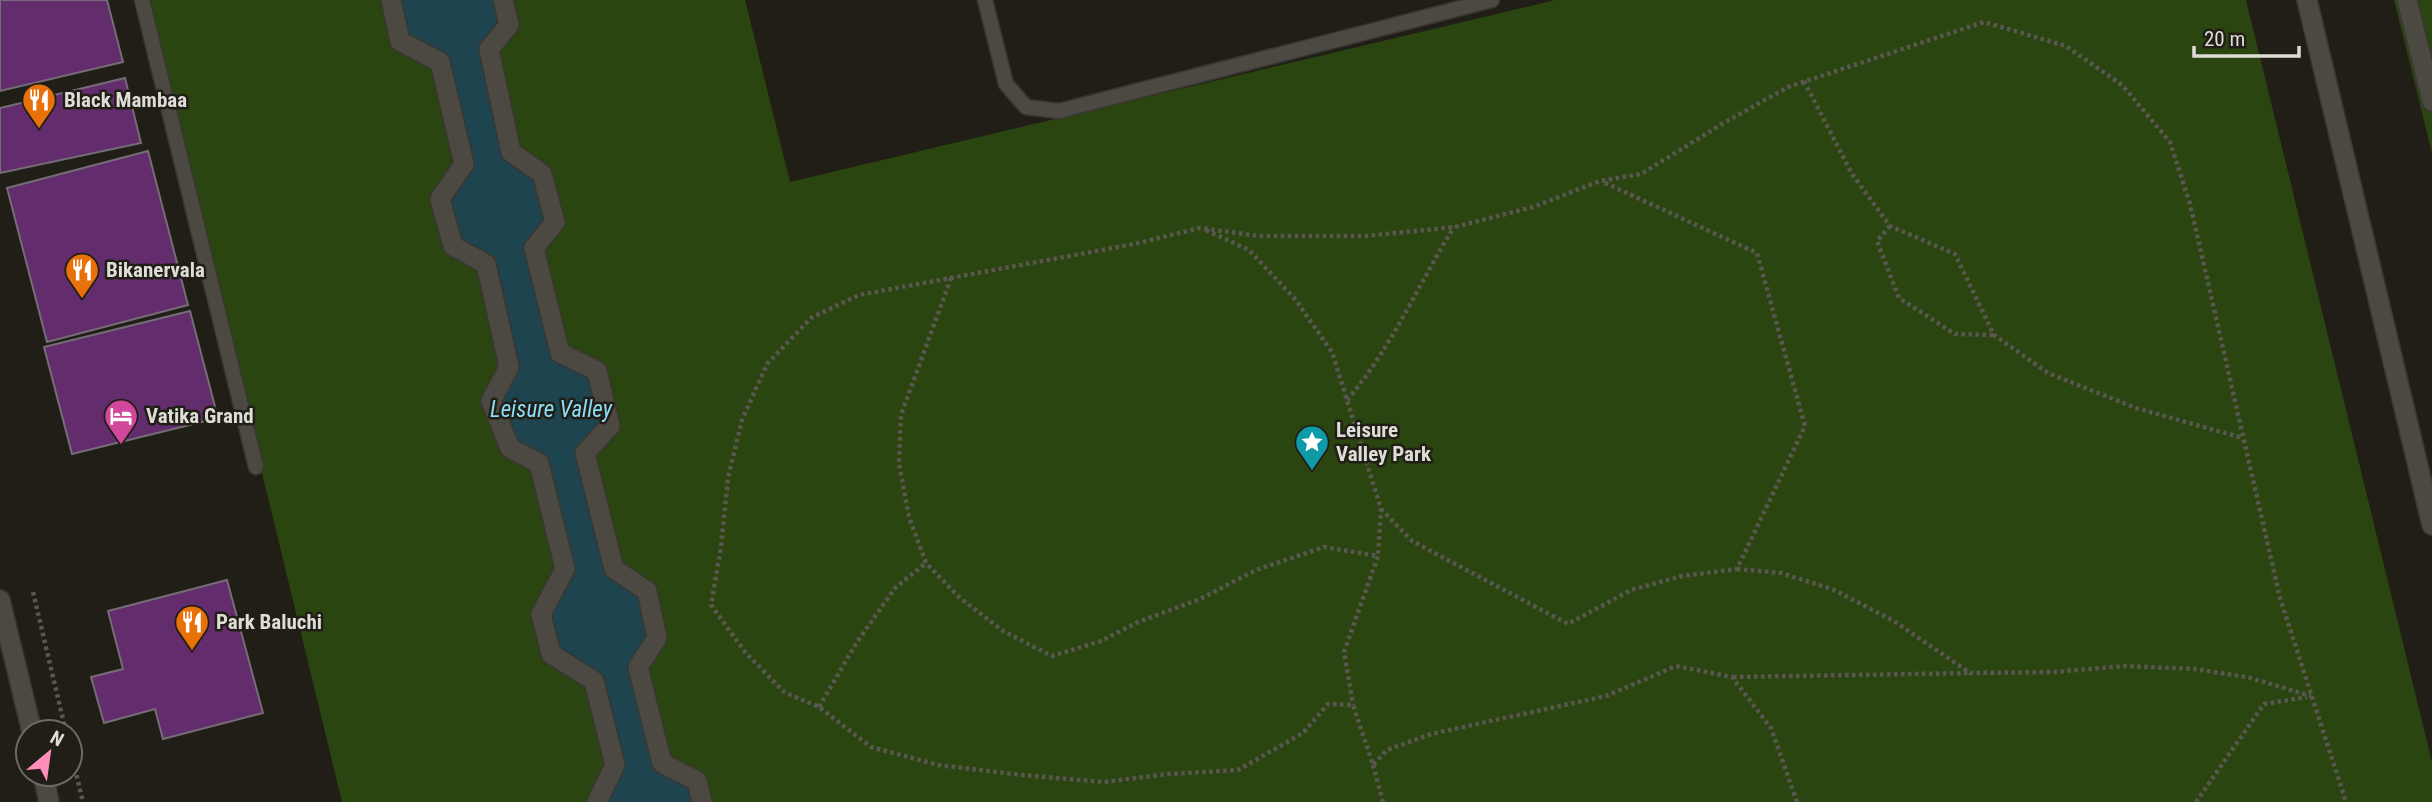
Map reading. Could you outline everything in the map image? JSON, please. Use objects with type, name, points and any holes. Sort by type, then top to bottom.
[{"type":"street","points":[[391,0],[400,41],[440,62],[464,164],[440,199],[453,246],[486,264],[509,367],[491,401],[510,448],[539,463],[565,569],[541,614],[551,654],[594,681],[615,765],[597,802]]},
{"type":"street","points":[[503,0],[509,25],[489,49],[511,152],[542,174],[555,222],[534,248],[560,354],[597,371],[610,426],[585,453],[614,569],[647,591],[657,638],[638,667],[662,763],[697,781],[702,802]]},
{"type":"street","points":[[2307,0],[2432,526]]},
{"type":"street","points":[[2407,0],[2432,101]]},
{"type":"street","points":[[0,600],[8,670],[27,718]]},
{"type":"lane","points":[[142,0],[256,467]]},
{"type":"lane","points":[[985,0],[1006,84],[1026,107],[1059,111],[1492,0]]},
{"type":"path","points":[[1353,705],[1328,704],[1303,733],[1238,770],[1168,774],[1104,782],[1022,775],[925,761],[871,747],[819,707],[784,692],[745,652],[711,605],[721,547],[728,478],[742,420],[766,364],[811,318],[859,295],[1134,244],[1200,228],[1259,236],[1366,236],[1455,227],[1533,206],[1601,181],[1641,174],[1788,87],[1984,22],[2066,46],[2122,85],[2170,142],[2190,204],[2280,598],[2346,802]]},
{"type":"path","points":[[1804,81],[1852,174],[1890,226],[1955,254],[1994,335],[2048,373],[2136,408],[2243,439]]},
{"type":"path","points":[[1601,181],[1757,253],[1805,426],[1737,569]]},
{"type":"path","points":[[1890,226],[1877,241],[1899,298],[1955,334],[1994,335]]},
{"type":"path","points":[[1347,400],[1371,372],[1430,265],[1455,227]]},
{"type":"path","points":[[1200,228],[1248,250],[1295,299],[1332,352],[1381,509],[1378,556],[1344,652],[1353,705],[1382,802]]},
{"type":"path","points":[[951,278],[901,415],[900,464],[909,517],[926,563],[959,597],[1003,631],[1052,656],[1101,641],[1138,622],[1200,599],[1256,570],[1324,547],[1378,556]]},
{"type":"path","points":[[1381,509],[1412,541],[1567,624],[1631,590],[1682,576],[1737,569],[1781,573],[1832,589],[1894,621],[1970,673]]},
{"type":"path","points":[[819,707],[857,642],[895,588],[926,563]]},
{"type":"path","points":[[33,592],[63,718]]},
{"type":"path","points":[[1373,765],[1387,750],[1431,734],[1606,696],[1676,666],[1732,677],[2054,671],[2125,666],[2195,669],[2247,677],[2311,696]]},
{"type":"path","points":[[1732,677],[1771,729],[1797,802]]},
{"type":"path","points":[[2196,802],[2264,704],[2311,696]]},
{"type":"green space","name":"Leisure Valley Park","points":[[147,0],[745,0],[790,182],[1555,0],[2246,0],[2432,762],[2432,802],[342,802]]},
{"type":"green space","points":[[2394,0],[2432,0],[2432,153]]},
{"type":"water","name":"Leisure Valley","points":[[391,0],[503,0],[509,25],[489,49],[511,152],[542,174],[555,222],[534,248],[560,353],[597,371],[610,426],[585,454],[614,569],[647,591],[657,638],[638,667],[662,763],[697,781],[702,802],[597,802],[615,764],[594,681],[551,654],[541,614],[565,569],[539,464],[510,448],[491,401],[509,367],[486,264],[453,246],[440,199],[464,164],[440,62],[400,41]]},
{"type":"building","points":[[0,0],[107,0],[123,62],[0,91]]},
{"type":"building","points":[[125,78],[141,143],[0,173],[0,108]]},
{"type":"building","points":[[148,151],[188,305],[47,342],[7,188]]},
{"type":"building","points":[[190,311],[218,418],[72,454],[44,347]]},
{"type":"building","points":[[227,580],[263,713],[163,739],[155,709],[104,723],[91,677],[123,669],[108,611]]},
{"type":"place","name":"Black Mambaa","points":[[39,130]]},
{"type":"place","name":"Bikanervala","points":[[82,300]]},
{"type":"place","name":"Vatika Grand","points":[[121,446]]},
{"type":"place","name":"Leisure Valley Park","points":[[1312,472]]},
{"type":"place","name":"Park Baluchi","points":[[192,652]]}]
